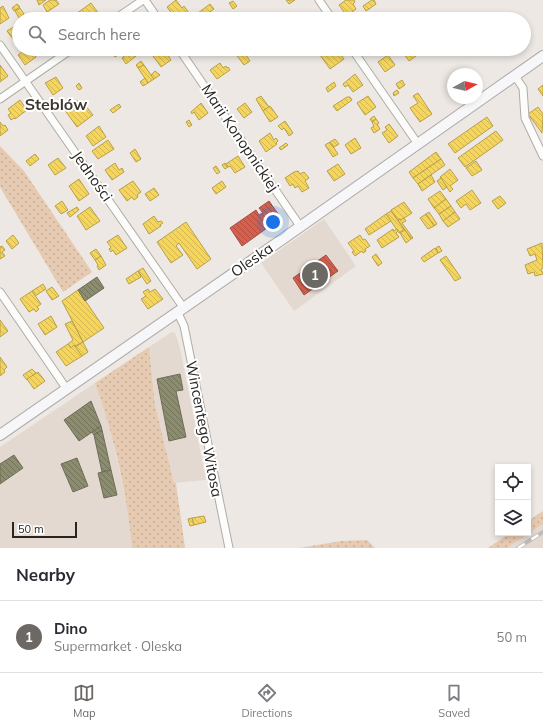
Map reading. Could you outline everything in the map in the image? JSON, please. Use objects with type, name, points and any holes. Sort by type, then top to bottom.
[{"type":"street","points":[[126,12],[144,0],[153,12]]},
{"type":"street","points":[[319,0],[327,12]]},
{"type":"street","name":"Jedności","points":[[0,45],[26,81],[180,309]]},
{"type":"street","points":[[0,99],[62,56]]},
{"type":"street","name":"Marii Konopnickiej","points":[[184,56],[300,226]]},
{"type":"street","points":[[357,56],[418,144]]},
{"type":"street","name":"Oleska","points":[[0,435],[543,56]]},
{"type":"street","points":[[515,76],[523,88],[526,118],[543,156]]},
{"type":"street","points":[[0,292],[66,388]]},
{"type":"street","name":"Wincentego Witosa","points":[[180,309],[229,548]]},
{"type":"shaded area","points":[[0,146],[24,171],[92,272],[63,292],[0,187]]},
{"type":"shaded area","points":[[324,219],[356,266],[294,311],[261,263]]},
{"type":"shaded area","points":[[172,332],[175,333],[180,348],[206,480],[174,483],[155,405],[149,347]]},
{"type":"shaded area","points":[[149,347],[155,405],[174,483],[176,483],[185,548],[132,548],[127,506],[119,464],[95,383]]},
{"type":"shaded area","points":[[95,383],[110,428],[129,514],[132,548],[0,548],[0,447]]},
{"type":"shaded area","points":[[543,511],[543,524],[531,532],[531,519]]},
{"type":"shaded area","points":[[543,524],[543,548],[507,548],[525,536],[531,536],[531,532]]},
{"type":"shaded area","points":[[506,536],[525,536],[507,548],[488,548]]},
{"type":"shaded area","points":[[367,540],[375,548],[299,548],[341,541]]},
{"type":"building: Homes","points":[[37,0],[46,0],[39,5]]},
{"type":"building: Homes","points":[[50,0],[56,0],[59,4],[47,12],[43,5]]},
{"type":"building: Homes","points":[[176,0],[182,8],[184,6],[188,12],[171,12],[167,7]]},
{"type":"building: Homes","points":[[286,0],[295,0],[289,4]]},
{"type":"building: Homes","points":[[346,0],[354,0],[355,2],[353,4],[356,9],[352,12],[344,12],[339,5]]},
{"type":"building: Homes","points":[[374,0],[376,4],[366,11],[363,6]]},
{"type":"building: Homes","points":[[233,1],[237,6],[233,9],[229,3]]},
{"type":"building: Homes","points":[[91,3],[98,12],[79,12]]},
{"type":"building: Homes","points":[[17,4],[20,7],[14,11],[12,8]]},
{"type":"building: Homes","points":[[210,4],[214,9],[210,12],[199,12]]},
{"type":"building: Homes","points":[[3,6],[9,18],[0,24],[0,8]]},
{"type":"building: Homes","points":[[20,8],[23,12],[16,12]]},
{"type":"building: Homes","points":[[12,28],[12,38],[7,31]]},
{"type":"building: Homes","points":[[19,56],[35,56],[36,57],[25,65]]},
{"type":"building: Homes","points":[[124,56],[136,56],[126,64],[122,58]]},
{"type":"building: Homes","points":[[153,56],[168,56],[171,60],[161,67]]},
{"type":"building: Homes","points":[[237,56],[247,56],[250,61],[244,65]]},
{"type":"building: Homes","points":[[321,56],[342,56],[344,59],[330,69]]},
{"type":"building: Homes","points":[[389,56],[395,65],[385,72],[378,62]]},
{"type":"building: Homes","points":[[406,56],[416,56],[409,61]]},
{"type":"building: Homes","points":[[141,61],[144,65],[138,68],[136,65]]},
{"type":"building: Homes","points":[[220,63],[223,68],[226,66],[230,70],[217,79],[210,70]]},
{"type":"building: Homes","points":[[0,65],[8,76],[0,82]]},
{"type":"building: Homes","points":[[144,65],[154,79],[148,83],[138,68]]},
{"type":"building: Homes","points":[[155,71],[160,75],[154,79],[151,75]]},
{"type":"building: Homes","points":[[355,74],[363,85],[353,92],[348,85],[345,87],[343,84]]},
{"type":"building: Homes","points":[[56,77],[63,88],[53,95],[45,83]]},
{"type":"building: Homes","points":[[145,78],[148,83],[143,86],[140,82]]},
{"type":"building: Homes","points":[[402,80],[405,85],[399,89],[396,84]]},
{"type":"building: Homes","points":[[334,82],[336,86],[328,92],[326,88]]},
{"type":"building: Homes","points":[[79,83],[82,88],[79,90],[76,86]]},
{"type":"building: Homes","points":[[543,85],[543,96],[538,89]]},
{"type":"building: Homes","points":[[397,90],[399,93],[394,96],[393,93]]},
{"type":"building: Homes","points":[[418,93],[432,114],[420,122],[410,108],[418,103],[413,96]]},
{"type":"building: Homes","points":[[261,96],[269,107],[263,111],[256,99]]},
{"type":"building: Homes","points":[[368,96],[376,107],[365,115],[357,103]]},
{"type":"building: Homes","points":[[347,97],[350,97],[352,100],[337,111],[333,106]]},
{"type":"building: Homes","points":[[20,100],[27,110],[15,119],[14,118],[11,120],[8,115],[11,113],[8,109]]},
{"type":"building: Homes","points":[[77,100],[82,107],[85,105],[93,115],[77,127],[64,109]]},
{"type":"building: Homes","points":[[201,103],[208,113],[199,120],[194,112],[192,114],[191,112]]},
{"type":"building: Homes","points":[[245,103],[252,112],[244,118],[237,109]]},
{"type":"building: Homes","points":[[119,104],[121,107],[113,113],[110,110]]},
{"type":"building: Homes","points":[[270,106],[278,117],[270,122],[263,111]]},
{"type":"building: Homes","points":[[538,107],[543,114],[542,133],[528,114]]},
{"type":"building: Homes","points":[[374,116],[376,119],[372,122],[370,119]]},
{"type":"building: Homes","points":[[487,117],[493,126],[455,153],[448,144]]},
{"type":"building: Homes","points":[[376,119],[379,123],[377,124],[380,129],[374,133],[371,128],[374,126],[372,122]]},
{"type":"building: Homes","points":[[189,120],[192,125],[189,127],[186,122]]},
{"type":"building: Homes","points":[[285,121],[293,133],[289,136],[284,128],[282,130],[278,126]]},
{"type":"building: Homes","points":[[0,122],[3,126],[5,125],[8,130],[0,136]]},
{"type":"building: Homes","points":[[389,124],[398,136],[389,143],[382,133],[387,130],[385,127]]},
{"type":"building: Homes","points":[[99,126],[106,137],[93,146],[86,136]]},
{"type":"building: Homes","points":[[496,131],[503,140],[465,167],[458,158]]},
{"type":"building: Homes","points":[[270,133],[274,140],[276,138],[278,141],[276,143],[277,144],[266,152],[259,141]]},
{"type":"building: Homes","points":[[355,138],[361,148],[351,154],[345,145]]},
{"type":"building: Homes","points":[[335,139],[339,144],[334,147],[330,142]]},
{"type":"building: Homes","points":[[108,140],[114,149],[98,159],[92,151]]},
{"type":"building: Homes","points":[[330,142],[338,154],[333,157],[325,145]]},
{"type":"building: Homes","points":[[286,143],[288,145],[281,150],[279,148]]},
{"type":"building: Homes","points":[[135,149],[141,159],[136,162],[130,153]]},
{"type":"building: Homes","points":[[436,152],[441,159],[413,178],[409,172]]},
{"type":"building: Homes","points":[[35,154],[39,159],[30,166],[26,161]]},
{"type":"building: Homes","points":[[238,156],[245,167],[235,173],[230,166],[228,167],[226,164]]},
{"type":"building: Homes","points":[[58,158],[66,168],[55,175],[48,165]]},
{"type":"building: Homes","points":[[441,159],[445,165],[418,184],[413,178]]},
{"type":"building: Homes","points":[[476,161],[482,170],[472,176],[466,168]]},
{"type":"building: Homes","points":[[115,163],[119,170],[122,168],[124,172],[112,180],[105,170]]},
{"type":"building: Homes","points":[[225,163],[228,167],[225,169],[222,165]]},
{"type":"building: Homes","points":[[338,164],[345,174],[334,181],[327,171]]},
{"type":"building: Homes","points":[[216,166],[220,172],[217,174],[213,168]]},
{"type":"building: Homes","points":[[450,169],[458,180],[450,186],[453,189],[450,192],[440,177]]},
{"type":"building: Homes","points":[[298,171],[300,174],[304,172],[309,178],[305,181],[309,188],[302,192],[298,186],[295,188],[293,184],[290,186],[285,178]]},
{"type":"building: Homes","points":[[431,175],[435,182],[422,191],[418,184]]},
{"type":"building: Homes","points":[[441,178],[447,187],[443,190],[437,181]]},
{"type":"building: Homes","points":[[79,179],[89,194],[79,201],[69,186]]},
{"type":"building: Homes","points":[[133,181],[141,192],[134,200],[132,197],[127,201],[119,190]]},
{"type":"building: Homes","points":[[222,181],[226,187],[216,194],[212,188]]},
{"type":"building: Homes","points":[[154,188],[159,195],[150,201],[145,194]]},
{"type":"building: Homes","points":[[472,190],[481,203],[470,210],[466,204],[461,208],[456,201]]},
{"type":"building: Homes","points":[[440,191],[446,199],[434,208],[428,199]]},
{"type":"building: Homes","points":[[500,196],[506,203],[498,209],[492,201]]},
{"type":"building: Homes","points":[[446,199],[451,206],[439,214],[434,208]]},
{"type":"building: Homes","points":[[62,201],[68,210],[61,214],[55,206]]},
{"type":"building: Homes","points":[[404,202],[412,213],[401,220],[398,220],[391,210]]},
{"type":"building: Homes","points":[[451,206],[455,212],[443,221],[439,214]]},
{"type":"building: Homes","points":[[77,207],[79,210],[70,217],[67,213]]},
{"type":"building: Homes","points":[[90,207],[100,221],[86,230],[77,216]]},
{"type":"building: Homes","points":[[391,211],[404,229],[399,233],[386,214]]},
{"type":"building: Homes","points":[[429,212],[437,224],[434,226],[426,214]]},
{"type":"building: Homes","points":[[455,212],[460,219],[448,227],[443,221]]},
{"type":"building: Homes","points":[[386,214],[391,221],[369,235],[365,229]]},
{"type":"building: Homes","points":[[426,214],[434,226],[428,229],[420,218]]},
{"type":"building: Homes","points":[[154,216],[158,222],[161,221],[163,223],[149,234],[143,224]]},
{"type":"building: Homes","points":[[404,218],[406,221],[402,223],[413,238],[411,239],[398,220]]},
{"type":"building: Homes","points":[[186,222],[211,259],[197,269],[179,243],[176,246],[183,255],[171,263],[157,242]]},
{"type":"building: Homes","points":[[393,229],[394,231],[397,229],[398,231],[396,233],[399,237],[382,248],[377,240]]},
{"type":"building: Homes","points":[[405,230],[411,239],[406,243],[400,233]]},
{"type":"building: Homes","points":[[13,235],[19,243],[12,249],[6,241]]},
{"type":"building: Homes","points":[[118,235],[127,248],[116,255],[113,250],[111,252],[109,249],[111,247],[107,242]]},
{"type":"building: Homes","points":[[360,235],[370,246],[365,249],[366,251],[363,253],[362,251],[355,256],[352,252],[354,251],[348,243]]},
{"type":"building: Homes","points":[[542,243],[543,268],[541,269],[543,274],[535,276],[534,272],[528,274],[525,265],[537,260],[535,254],[530,256],[527,249]]},
{"type":"building: Homes","points":[[2,246],[5,250],[2,252],[5,256],[0,259],[0,247]]},
{"type":"building: Homes","points":[[439,246],[442,251],[438,253],[436,248]]},
{"type":"building: Homes","points":[[435,248],[438,253],[424,262],[421,258]]},
{"type":"building: Homes","points":[[96,249],[101,256],[95,260],[90,253]]},
{"type":"building: Homes","points":[[376,254],[382,263],[378,266],[372,257]]},
{"type":"building: Homes","points":[[101,256],[106,265],[99,270],[95,260]]},
{"type":"building: Homes","points":[[446,256],[461,278],[455,281],[440,260]]},
{"type":"building: Homes","points":[[143,268],[151,281],[147,284],[138,271]]},
{"type":"building: Homes","points":[[138,271],[141,277],[129,284],[126,279]]},
{"type":"building: Homes","points":[[43,284],[46,289],[35,296],[32,291]]},
{"type":"building: Homes","points":[[52,287],[59,296],[52,300],[46,291]]},
{"type":"building: Homes","points":[[148,289],[150,292],[155,289],[163,299],[148,309],[141,299],[146,296],[143,292]]},
{"type":"building: Homes","points":[[78,290],[104,328],[83,342],[62,301]]},
{"type":"building: Homes","points":[[32,291],[41,304],[37,307],[39,309],[36,312],[34,309],[29,312],[20,299]]},
{"type":"building: Homes","points":[[51,316],[57,327],[45,335],[38,324]]},
{"type":"building: Homes","points":[[0,320],[8,331],[0,337]]},
{"type":"building: Homes","points":[[72,321],[83,342],[71,348],[68,344],[73,340],[65,324]]},
{"type":"building: Homes","points":[[83,342],[88,352],[82,356],[75,347]]},
{"type":"building: Homes","points":[[68,344],[71,348],[74,345],[82,356],[66,366],[56,352]]},
{"type":"building: Homes","points":[[0,357],[7,367],[4,370],[5,372],[0,376]]},
{"type":"building: Homes","points":[[32,369],[36,373],[27,380],[23,375]]},
{"type":"building: Homes","points":[[38,372],[45,381],[34,389],[27,379]]},
{"type":"building: Homes","points":[[204,516],[206,522],[194,525],[192,518]]},
{"type":"building: Homes","points":[[192,518],[194,525],[190,526],[188,519]]},
{"type":"building: Shops","points":[[269,201],[281,218],[242,246],[230,228],[256,210],[259,215],[263,213],[259,208]]},
{"type":"building: Shops","points":[[326,255],[338,271],[304,295],[293,278]]},
{"type":"building: Industry","points":[[97,277],[104,288],[85,301],[78,290]]},
{"type":"building: Industry","points":[[180,374],[183,390],[176,391],[186,437],[169,441],[157,379]]},
{"type":"building: Industry","points":[[91,401],[101,426],[79,441],[64,420]]},
{"type":"building: Industry","points":[[101,426],[102,430],[94,435],[92,432]]},
{"type":"building: Industry","points":[[102,430],[111,470],[102,472],[94,435]]},
{"type":"building: Industry","points":[[14,455],[23,468],[0,484],[0,464]]},
{"type":"building: Industry","points":[[77,458],[88,486],[73,492],[61,464]]},
{"type":"building: Industry","points":[[111,470],[117,495],[104,498],[98,473]]},
{"type":"railway","points":[[518,548],[543,532]]},
{"type":"place","name":"Dino","points":[[315,275]]},
{"type":"district","name":"Steblów","points":[[56,104]]}]
